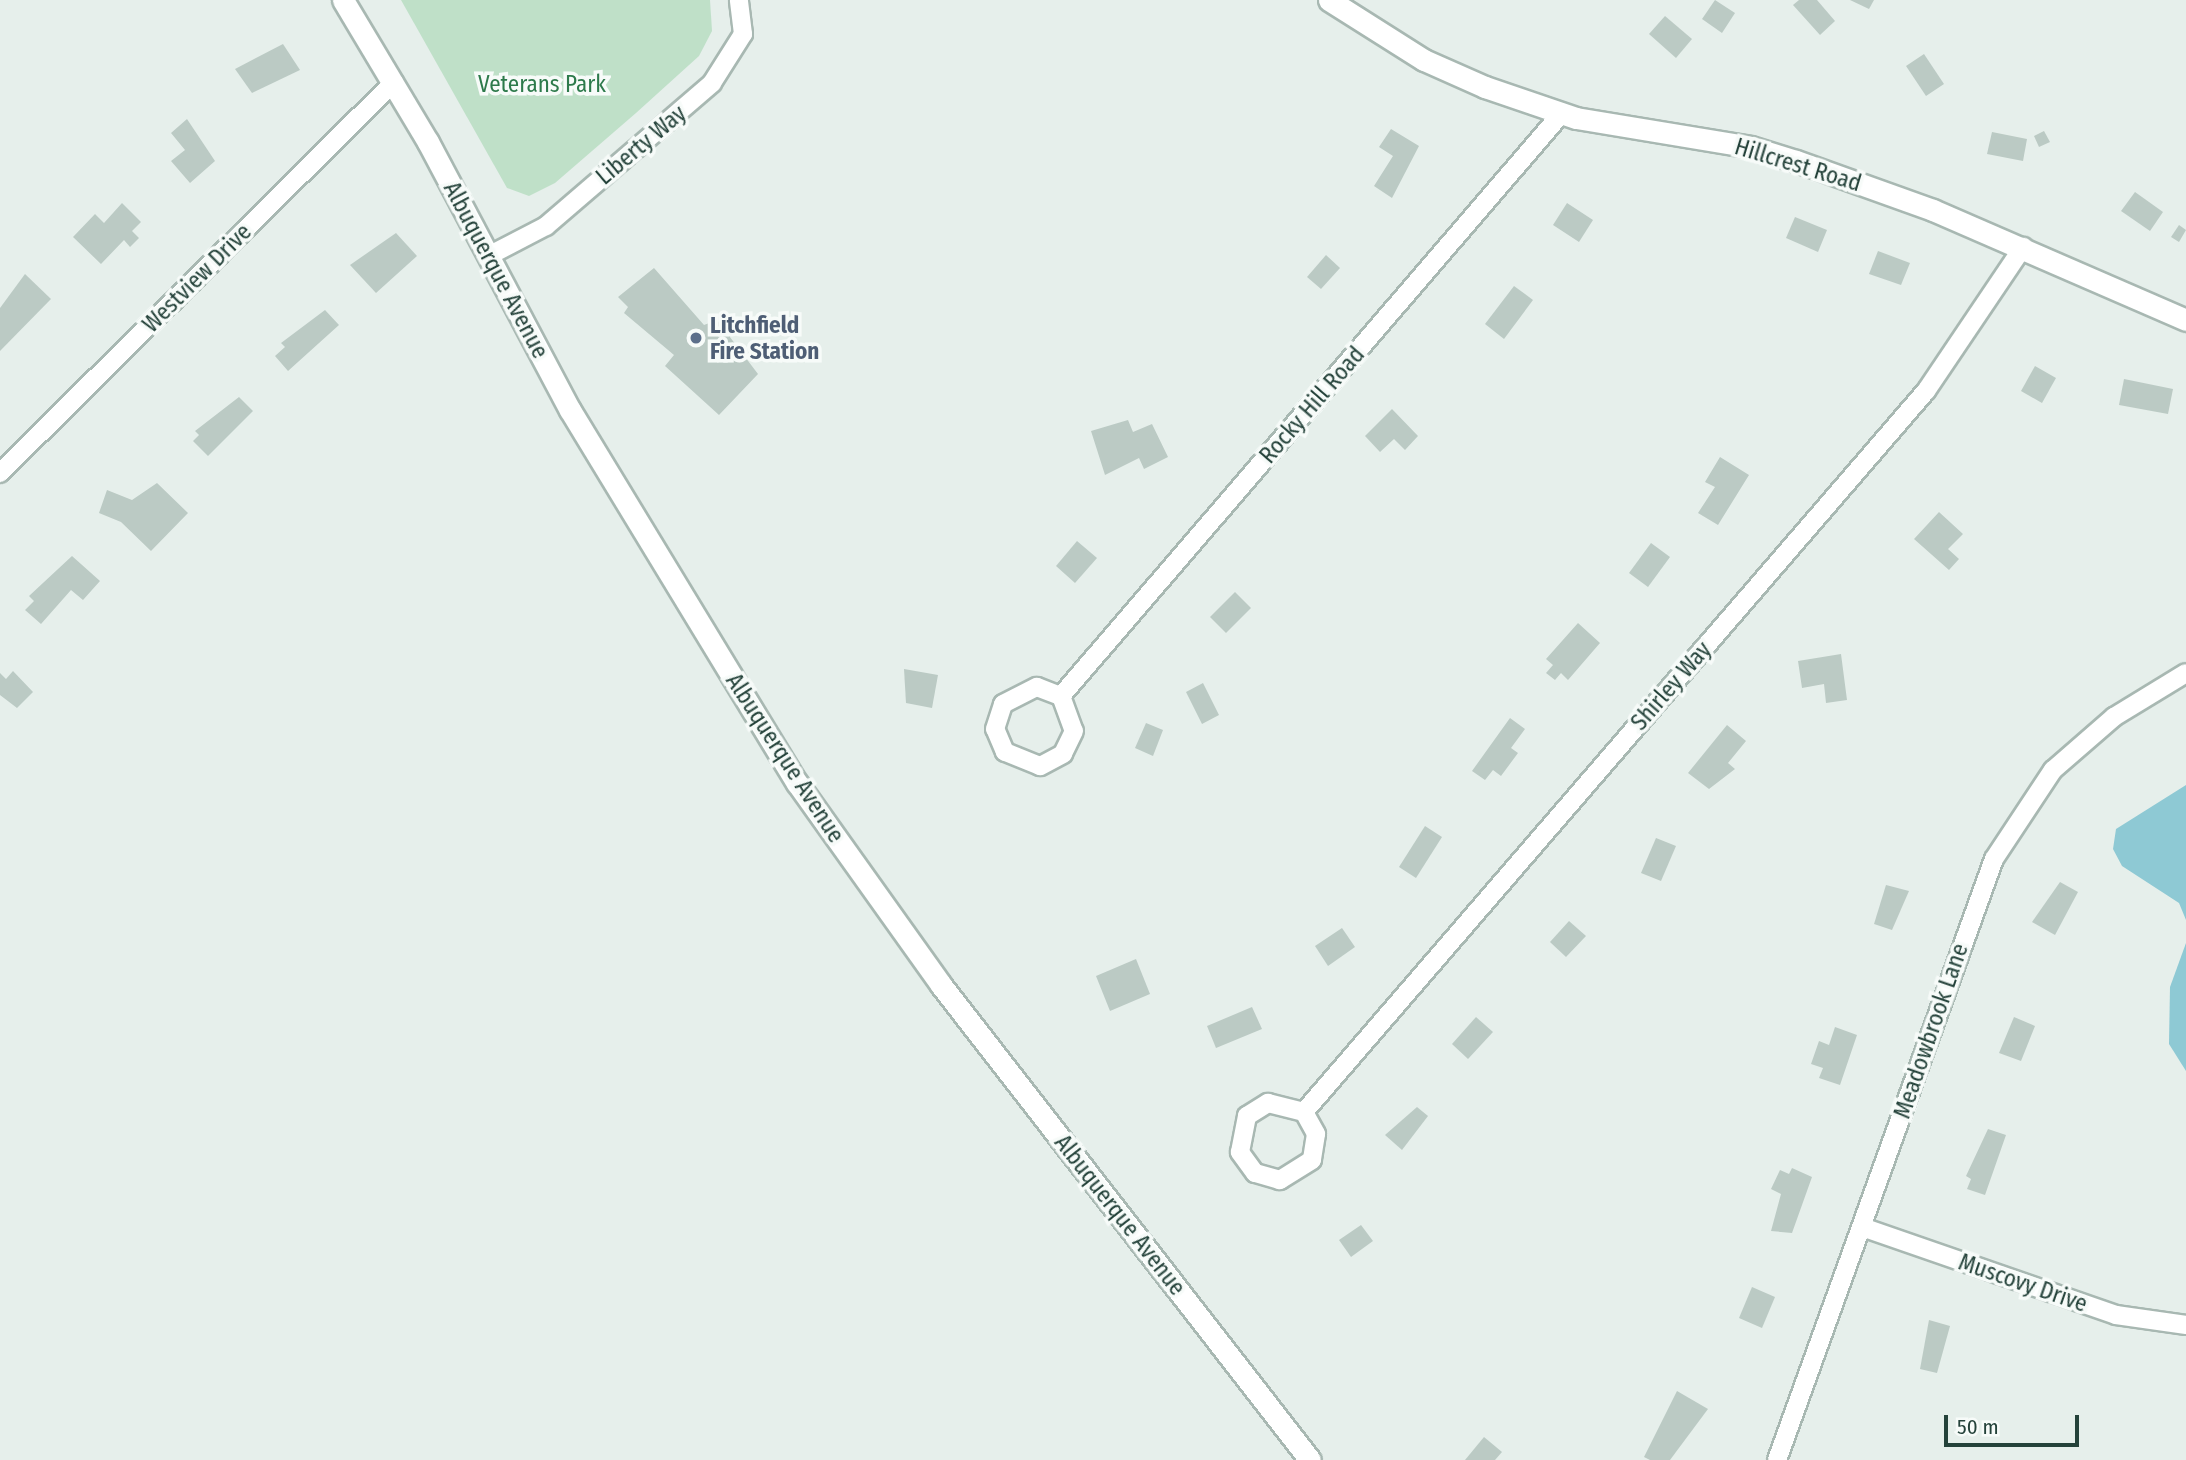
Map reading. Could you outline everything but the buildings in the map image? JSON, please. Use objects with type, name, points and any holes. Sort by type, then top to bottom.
[{"type":"street","name":"Albuquerque Avenue","points":[[343,0],[394,82],[490,256],[570,410],[797,783],[941,985],[1310,1460]]},
{"type":"street","name":"Liberty Way","points":[[490,256],[546,226],[712,83],[743,34],[740,0]]},
{"type":"street","name":"Hillcrest Road","points":[[1329,0],[1424,60],[1562,113],[1751,147],[2023,247],[2186,320]]},
{"type":"street","name":"Westview Drive","points":[[0,473],[394,82]]},
{"type":"street","name":"Rocky Hill Road","points":[[1060,696],[1562,113]]},
{"type":"street","name":"Shirley Way","points":[[1304,1112],[1926,391],[2023,247]]},
{"type":"street","name":"Meadowbrook Lane","points":[[1777,1460],[1863,1227],[1977,898],[2011,827],[2076,749],[2186,673]]},
{"type":"street","points":[[1037,687],[1060,696],[1074,732],[1063,754],[1040,766],[1005,752],[995,729],[1003,704],[1037,687]]},
{"type":"street","points":[[1281,1102],[1304,1112],[1316,1147],[1304,1170],[1280,1180],[1255,1173],[1240,1152],[1247,1116],[1281,1102]]},
{"type":"street","name":"Muscovy Drive","points":[[1863,1227],[2116,1315],[2186,1325]]},
{"type":"green space","name":"Veterans Park","points":[[401,0],[710,0],[712,31],[699,56],[636,113],[555,183],[529,196],[507,188]]},
{"type":"water","points":[[2186,785],[2186,920],[2179,903],[2122,866],[2113,849],[2116,829]]},
{"type":"water","points":[[2186,943],[2186,1071],[2169,1044],[2170,987]]},
{"type":"place","name":"Litchfield Fire Station","points":[[696,338]]}]
